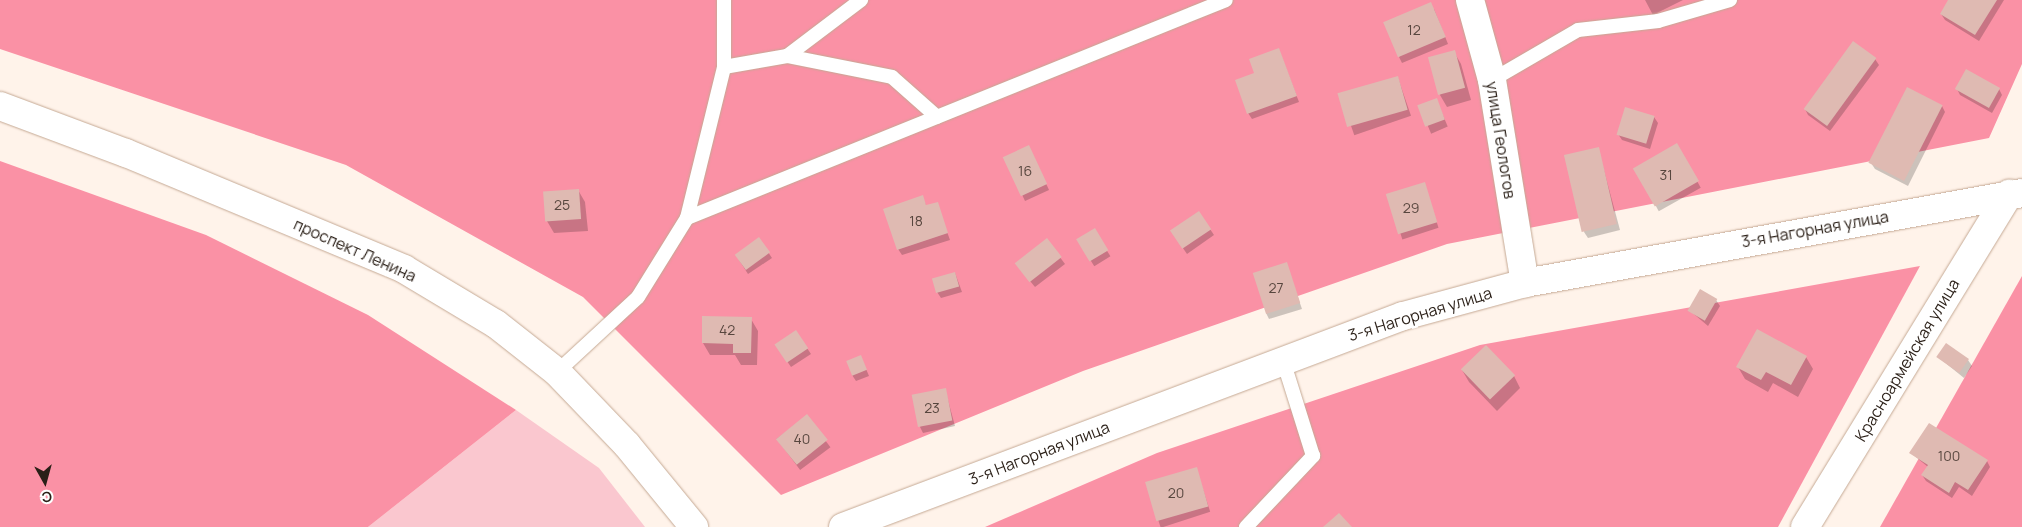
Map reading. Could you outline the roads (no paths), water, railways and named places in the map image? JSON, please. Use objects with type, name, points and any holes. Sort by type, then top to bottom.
[{"type":"street","name":"улица Геологов","points":[[1470,0],[1492,80],[1525,283]]},
{"type":"street","name":"проспект Ленина","points":[[0,106],[126,153],[404,269],[496,324],[557,372],[627,445],[694,527]]},
{"type":"street","name":"3-я Нагорная улица","points":[[842,527],[1403,316],[1525,283],[2018,187]]},
{"type":"street","name":"Красноармейская улица","points":[[1805,527],[2018,187]]},
{"type":"lane","points":[[557,372],[638,297],[687,218],[724,67],[724,0]]},
{"type":"lane","points":[[787,56],[861,0]]},
{"type":"lane","points":[[687,218],[1226,0]]},
{"type":"lane","points":[[1492,80],[1578,30],[1658,21],[1730,0]]},
{"type":"lane","points":[[724,67],[787,56],[892,77],[937,117]]},
{"type":"lane","points":[[1246,527],[1313,456],[1283,360]]}]
